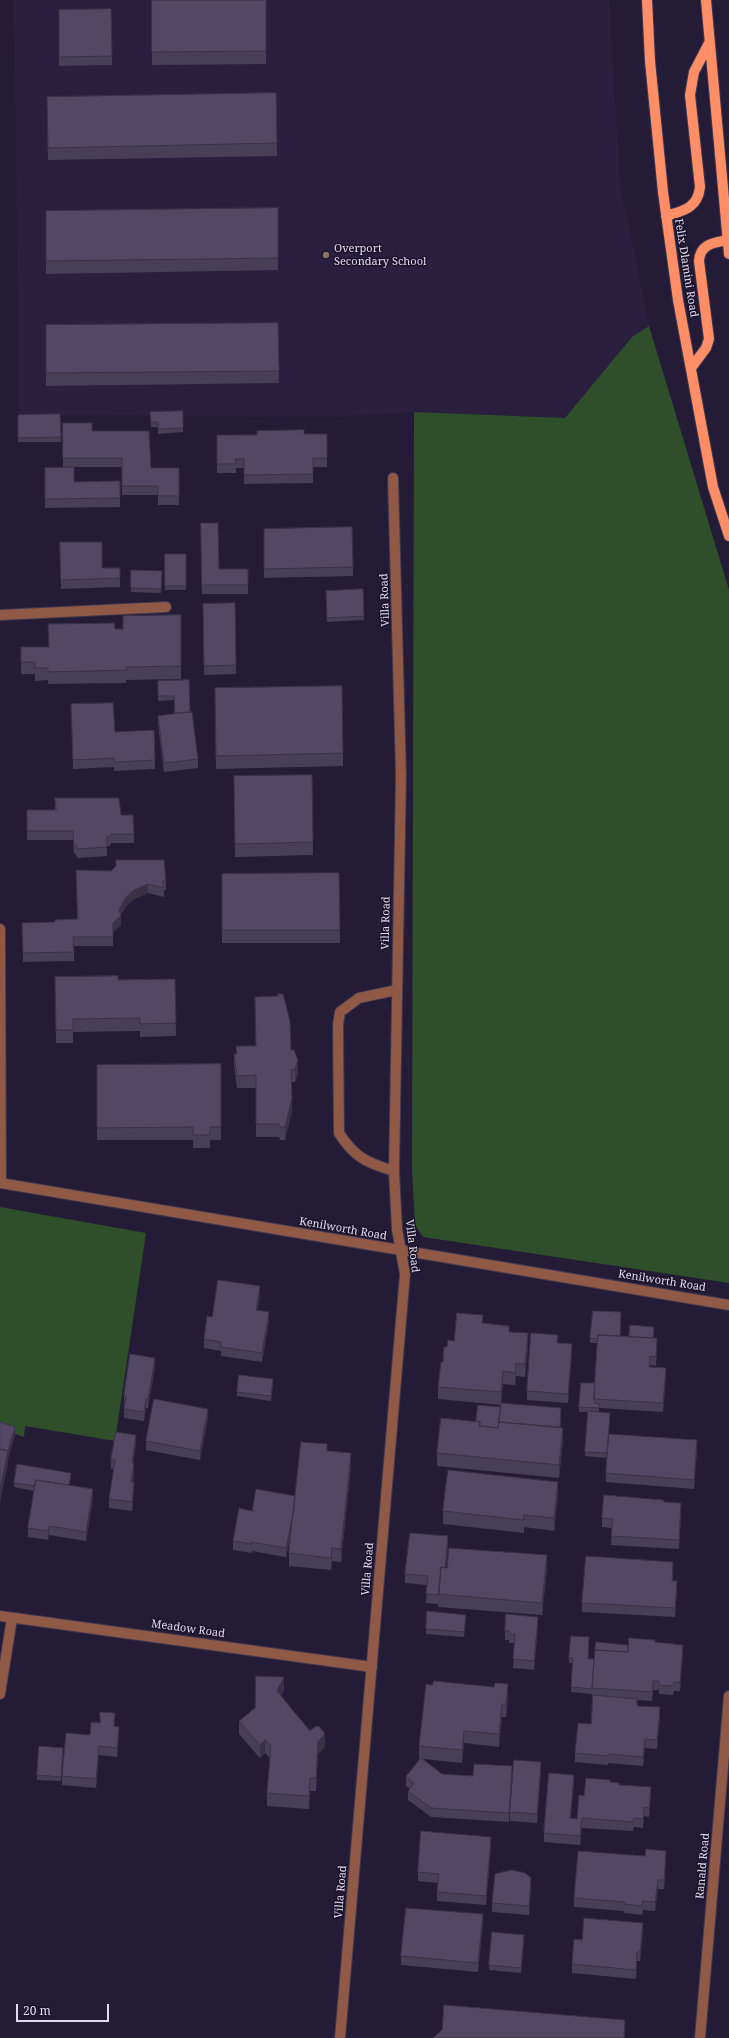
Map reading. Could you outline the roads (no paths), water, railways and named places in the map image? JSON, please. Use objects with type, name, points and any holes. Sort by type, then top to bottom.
[{"type":"main road","name":"Felix Dlamini Road","points":[[647,0],[650,61],[666,216],[678,300],[713,487],[729,536]]},
{"type":"main road","points":[[706,0],[729,254]]},
{"type":"main road","points":[[666,216],[684,211],[694,205],[699,196],[700,187],[690,95],[694,72],[709,43]]},
{"type":"main road","points":[[691,368],[706,348],[709,339],[699,261],[700,253],[703,247],[710,243],[728,237]]},
{"type":"street","name":"Villa Road","points":[[340,2038],[405,1274],[397,1229],[394,1171],[402,775],[393,478]]},
{"type":"street","points":[[0,615],[166,607]]},
{"type":"street","points":[[0,929],[0,1183]]},
{"type":"street","points":[[394,1171],[375,1166],[360,1158],[348,1147],[339,1133],[338,1025],[340,1012],[358,998],[397,990]]},
{"type":"street","name":"Kenilworth Road","points":[[0,1183],[400,1251],[729,1304]]},
{"type":"street","name":"Meadow Road","points":[[0,1616],[372,1666]]},
{"type":"street","points":[[0,1694],[12,1618]]},
{"type":"street","name":"Ranald Road","points":[[700,2038],[729,1696]]},
{"type":"place","name":"Overport Secondary School","points":[[326,255]]}]
